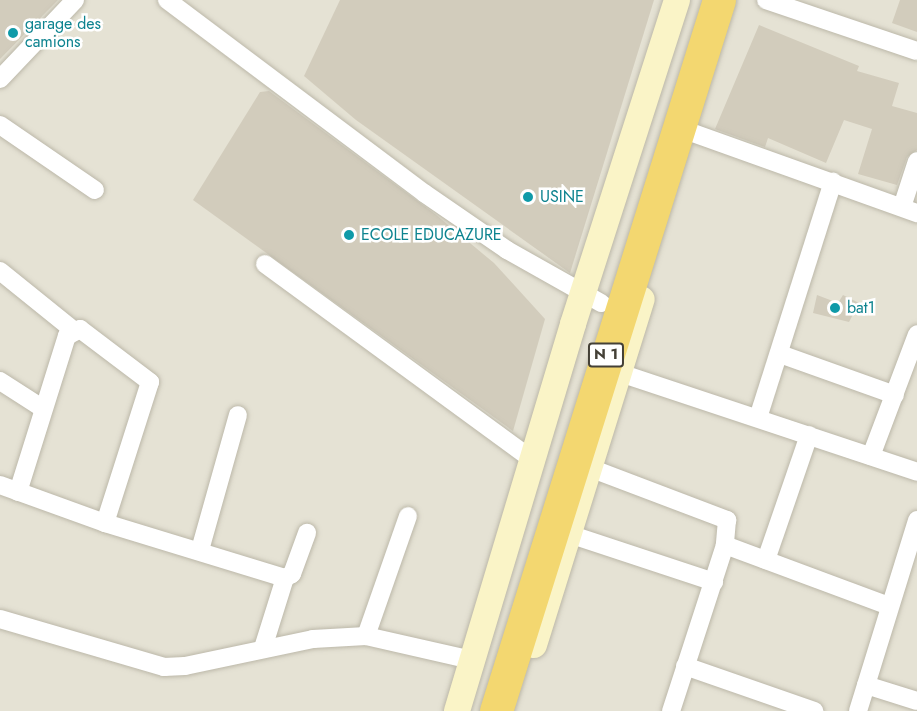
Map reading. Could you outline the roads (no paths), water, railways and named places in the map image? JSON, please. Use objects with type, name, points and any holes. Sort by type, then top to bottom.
[{"type":"highway","name":"N 1","points":[[474,711],[592,298],[695,0]]},
{"type":"highway","name":"N 1","points":[[496,711],[686,130],[718,0]]},
{"type":"street","points":[[0,79],[75,0]]},
{"type":"street","points":[[167,0],[424,193],[507,250],[592,298]]},
{"type":"street","points":[[457,711],[533,460],[592,298],[677,0]]},
{"type":"street","points":[[513,711],[620,373],[686,130],[735,0]]},
{"type":"street","points":[[766,0],[917,51]]},
{"type":"street","points":[[0,125],[95,190]]},
{"type":"street","points":[[686,130],[910,210],[917,161]]},
{"type":"street","points":[[758,418],[833,182]]},
{"type":"street","points":[[265,264],[533,460]]},
{"type":"street","points":[[0,272],[73,330],[80,330],[150,382],[105,524]]},
{"type":"street","points":[[18,492],[42,408],[67,336],[73,330]]},
{"type":"street","points":[[871,456],[917,334]]},
{"type":"street","points":[[780,354],[895,395]]},
{"type":"street","points":[[620,373],[917,472]]},
{"type":"street","points":[[0,381],[42,408]]},
{"type":"street","points":[[200,550],[238,415]]},
{"type":"street","points":[[766,560],[809,435]]},
{"type":"street","points":[[590,468],[724,518],[728,525],[725,545],[714,582],[670,711]]},
{"type":"street","points":[[0,485],[105,524],[200,550],[285,578]]},
{"type":"street","points":[[366,636],[408,516]]},
{"type":"street","points":[[858,711],[917,520]]},
{"type":"street","points":[[263,648],[285,578],[292,574],[307,533]]},
{"type":"street","points":[[569,534],[714,582]]},
{"type":"street","points":[[725,545],[889,606]]},
{"type":"street","points":[[0,619],[164,667],[185,666],[263,648],[366,636],[472,660]]},
{"type":"street","points":[[685,666],[814,711]]},
{"type":"street","points":[[866,685],[917,702]]},
{"type":"place","name":"garage des camions","points":[[13,33]]},
{"type":"place","name":"USINE","points":[[528,197]]},
{"type":"place","name":"ECOLE EDUCAZURE","points":[[349,235]]},
{"type":"place","name":"bat1","points":[[835,308]]}]
